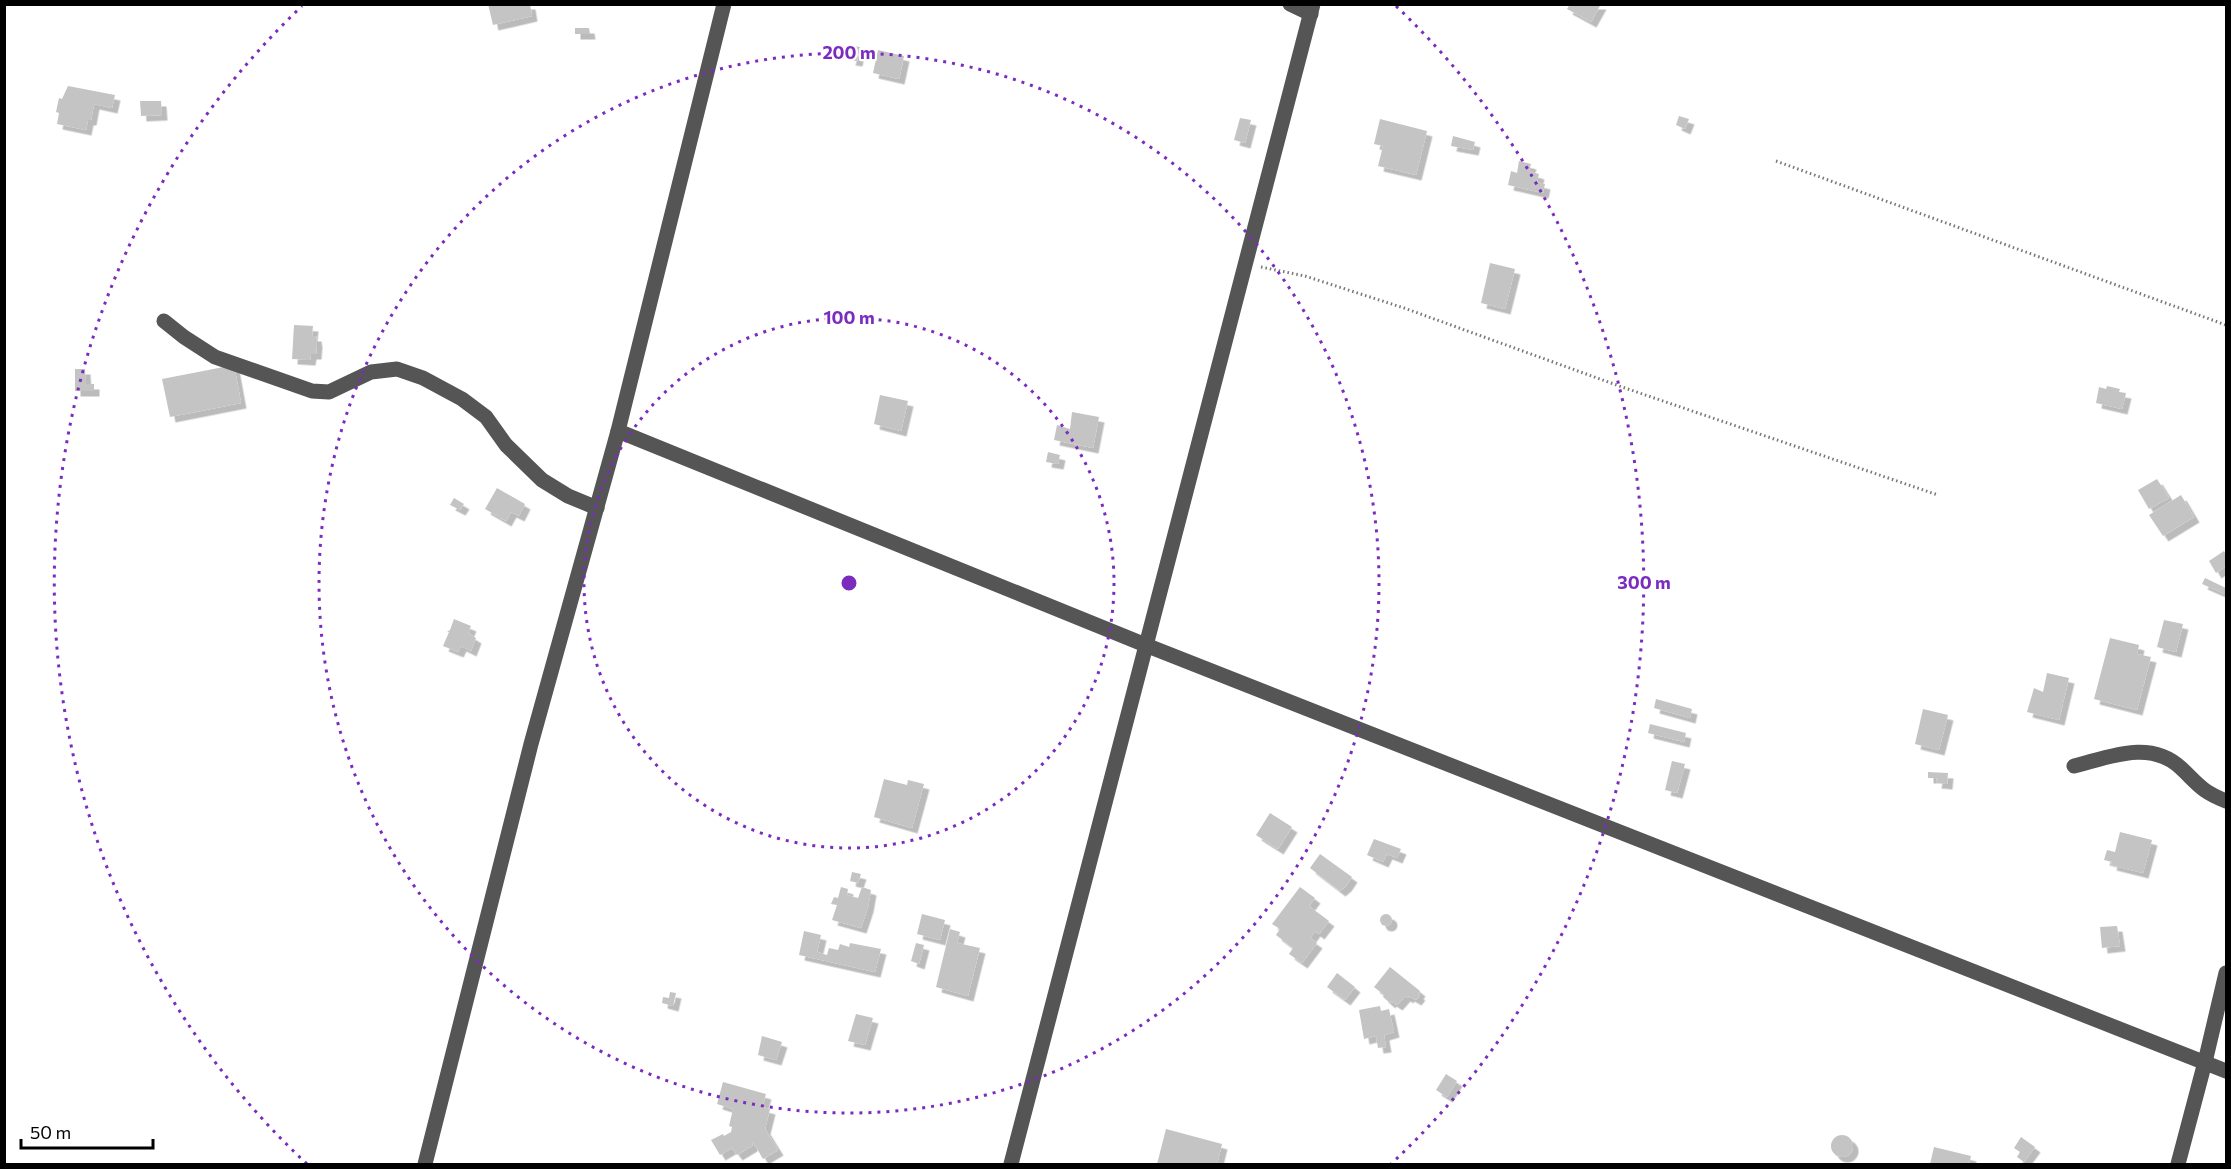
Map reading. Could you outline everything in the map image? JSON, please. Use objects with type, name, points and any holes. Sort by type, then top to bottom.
[{"type":"street","points":[[425,1164],[531,744],[618,431],[724,4]]},
{"type":"street","points":[[1011,1164],[1148,646],[1312,9],[1290,4]]},
{"type":"street","points":[[164,321],[215,357],[312,391],[329,392],[371,372],[397,369],[423,378],[462,399],[486,417],[506,445],[542,480],[568,496],[597,508]]},
{"type":"street","points":[[618,431],[1148,646],[2226,1071]]},
{"type":"street","points":[[2074,766],[2127,752],[2149,752],[2167,757],[2195,784],[2226,801]]},
{"type":"street","points":[[2178,1164],[2226,973]]},
{"type":"path","points":[[1776,161],[2226,325]]},
{"type":"path","points":[[1244,266],[1269,268],[1305,276],[1404,308],[1622,387],[1938,495]]},
{"type":"building","points":[[488,4],[530,4],[532,16],[493,25]]},
{"type":"building","points":[[1570,4],[1601,4],[1591,22],[1567,9]]},
{"type":"building","points":[[575,28],[589,28],[590,34],[575,34]]},
{"type":"building","points":[[854,46],[860,47],[857,61],[850,60]]},
{"type":"building","points":[[878,50],[904,56],[899,79],[873,73]]},
{"type":"building","points":[[68,86],[115,95],[112,108],[94,104],[91,120],[88,120],[86,130],[57,124],[59,113],[56,112],[59,98],[62,99]]},
{"type":"building","points":[[140,101],[161,101],[162,115],[141,116]]},
{"type":"building","points":[[1679,116],[1689,119],[1685,129],[1676,125]]},
{"type":"building","points":[[1240,118],[1251,120],[1245,143],[1234,140]]},
{"type":"building","points":[[1380,119],[1427,131],[1416,175],[1378,166],[1383,146],[1374,144]]},
{"type":"building","points":[[1453,136],[1475,142],[1473,150],[1451,146]]},
{"type":"building","points":[[1519,161],[1531,164],[1529,171],[1539,174],[1537,182],[1545,184],[1543,193],[1508,185],[1511,171],[1517,173]]},
{"type":"building","points":[[1490,263],[1515,269],[1505,309],[1481,303]]},
{"type":"building","points":[[294,325],[313,326],[312,336],[316,336],[317,342],[316,354],[311,354],[310,360],[292,359]]},
{"type":"building","points":[[234,365],[241,403],[170,417],[162,379]]},
{"type":"building","points":[[75,369],[85,369],[86,384],[94,384],[94,391],[75,391]]},
{"type":"building","points":[[2107,386],[2126,393],[2122,409],[2096,403],[2099,387],[2106,389]]},
{"type":"building","points":[[880,395],[908,401],[901,431],[874,424]]},
{"type":"building","points":[[1072,412],[1099,417],[1093,448],[1054,440],[1057,425],[1070,429]]},
{"type":"building","points":[[1048,452],[1060,455],[1058,464],[1046,462]]},
{"type":"building","points":[[2157,479],[2169,498],[2149,509],[2138,490]]},
{"type":"building","points":[[497,488],[525,504],[519,516],[511,512],[506,521],[485,509]]},
{"type":"building","points":[[2181,495],[2194,517],[2163,536],[2149,515]]},
{"type":"building","points":[[454,498],[464,504],[460,510],[450,505]]},
{"type":"building","points":[[2224,551],[2226,566],[2216,573],[2209,561]]},
{"type":"building","points":[[2205,578],[2226,588],[2225,594],[2202,584]]},
{"type":"building","points":[[454,619],[471,626],[468,633],[476,638],[471,651],[461,646],[458,652],[443,646]]},
{"type":"building","points":[[2164,620],[2183,624],[2176,652],[2157,647]]},
{"type":"building","points":[[2110,638],[2139,645],[2137,654],[2151,657],[2137,710],[2094,699]]},
{"type":"building","points":[[2047,673],[2069,678],[2059,720],[2027,712],[2034,688],[2043,692]]},
{"type":"building","points":[[1656,699],[1692,709],[1690,718],[1654,708]]},
{"type":"building","points":[[1923,709],[1948,715],[1939,750],[1915,744]]},
{"type":"building","points":[[1650,724],[1686,733],[1684,742],[1648,733]]},
{"type":"building","points":[[1672,761],[1685,764],[1677,793],[1665,790]]},
{"type":"building","points":[[1928,772],[1948,773],[1947,784],[1936,783],[1937,778],[1928,778]]},
{"type":"building","points":[[884,779],[907,785],[908,780],[924,784],[912,828],[874,817]]},
{"type":"building","points":[[1270,813],[1292,827],[1278,849],[1256,835]]},
{"type":"building","points":[[2120,832],[2152,840],[2143,873],[2111,865],[2112,862],[2104,860],[2107,850],[2115,852]]},
{"type":"building","points":[[1374,839],[1401,849],[1397,858],[1387,854],[1383,862],[1367,855]]},
{"type":"building","points":[[1320,854],[1352,877],[1340,891],[1310,868]]},
{"type":"building","points":[[852,872],[861,874],[858,883],[850,881]]},
{"type":"building","points":[[841,887],[848,889],[847,895],[858,898],[862,887],[871,890],[861,928],[832,920],[837,905],[831,904],[834,897],[838,898]]},
{"type":"building","points":[[1300,887],[1315,898],[1309,906],[1329,921],[1319,934],[1315,931],[1310,938],[1317,943],[1302,963],[1289,954],[1293,948],[1276,935],[1280,929],[1272,924]]},
{"type":"building","points":[[922,914],[945,920],[940,940],[917,934]]},
{"type":"building","points":[[1386,914],[1392,920],[1386,926],[1380,920]]},
{"type":"building","points":[[2117,926],[2120,946],[2102,948],[2100,927]]},
{"type":"building","points":[[950,929],[960,932],[957,943],[980,948],[968,996],[936,987]]},
{"type":"building","points":[[804,931],[821,935],[817,952],[827,955],[829,948],[838,950],[840,944],[849,947],[850,943],[881,949],[875,972],[799,955]]},
{"type":"building","points":[[916,943],[924,945],[919,964],[911,961]]},
{"type":"building","points":[[1390,967],[1420,991],[1416,1000],[1405,996],[1397,1005],[1391,1001],[1390,1003],[1374,987]]},
{"type":"building","points":[[1337,973],[1355,987],[1345,1000],[1327,987]]},
{"type":"building","points":[[670,992],[676,993],[673,1006],[662,1003],[663,997],[669,998]]},
{"type":"building","points":[[1380,1006],[1381,1011],[1389,1009],[1394,1032],[1384,1035],[1386,1047],[1378,1048],[1376,1036],[1364,1039],[1359,1010]]},
{"type":"building","points":[[856,1014],[873,1018],[865,1045],[848,1041]]},
{"type":"building","points":[[762,1036],[782,1042],[776,1060],[758,1055]]},
{"type":"building","points":[[1446,1074],[1457,1081],[1447,1097],[1436,1090]]},
{"type":"building","points":[[723,1082],[766,1094],[762,1107],[770,1109],[765,1129],[778,1150],[763,1159],[753,1142],[752,1146],[737,1155],[732,1148],[720,1155],[711,1140],[731,1132],[732,1127],[729,1126],[733,1109],[717,1104]]},
{"type":"building","points":[[1166,1129],[1222,1144],[1217,1164],[1157,1164]]},
{"type":"building","points":[[1842,1135],[1850,1138],[1853,1146],[1850,1154],[1842,1157],[1834,1154],[1831,1146],[1834,1138]]},
{"type":"building","points":[[2021,1137],[2035,1147],[2024,1162],[2017,1157],[2020,1152],[2014,1148]]},
{"type":"building","points":[[1934,1147],[1971,1156],[1969,1164],[1930,1164]]}]
